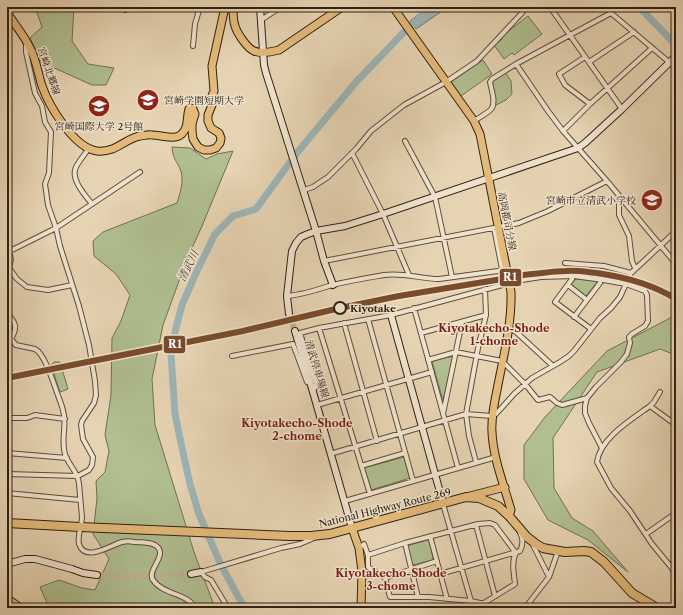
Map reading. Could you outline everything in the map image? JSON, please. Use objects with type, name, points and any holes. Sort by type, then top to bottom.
[{"type":"highway","name":"National Highway Route 269","points":[[7,523],[182,532],[310,536],[330,534],[466,497],[479,498],[498,506],[509,516],[527,537],[544,548],[558,551],[591,552],[604,562],[632,593],[657,608]]},
{"type":"highway","points":[[7,599],[20,608]]},
{"type":"main road","name":"宮崎北郷線","points":[[7,12],[31,49],[48,101],[70,134],[78,142],[95,151],[104,151],[113,149],[135,137],[151,134],[172,138],[179,136],[186,128],[187,114],[191,108],[195,114],[192,124],[193,140],[198,147],[204,150],[210,150],[216,148],[220,143],[219,133],[211,128],[208,121],[208,115],[212,106],[211,98],[214,91],[212,66],[225,7]]},
{"type":"main road","points":[[233,7],[233,18],[238,32],[248,47],[254,51],[263,52],[273,52],[279,50],[342,7]]},
{"type":"main road","name":"高岡都司分線","points":[[393,7],[474,121],[480,134],[489,178],[496,228],[511,292],[508,329],[492,416],[492,433],[496,457],[511,510],[509,516]]},
{"type":"main road","points":[[466,497],[505,486]]},
{"type":"main road","points":[[352,528],[359,548],[362,570],[361,605]]},
{"type":"street","points":[[124,7],[125,10],[129,7]]},
{"type":"street","points":[[193,46],[195,24],[200,7]]},
{"type":"street","points":[[260,7],[264,65],[266,73],[303,188],[324,261],[333,285]]},
{"type":"street","points":[[261,20],[281,7]]},
{"type":"street","points":[[303,188],[307,189],[313,187],[328,176],[352,153],[371,131],[404,105],[477,61],[526,7]]},
{"type":"street","points":[[550,7],[622,109]]},
{"type":"street","points":[[673,7],[676,10]]},
{"type":"street","points":[[474,121],[490,111],[492,107],[493,99],[490,82],[492,79],[516,64],[611,13],[652,48],[672,60],[676,68]]},
{"type":"street","points":[[589,62],[634,32]]},
{"type":"street","points":[[7,474],[78,476],[89,470],[92,465],[92,456],[84,442],[81,425],[96,400],[95,381],[89,345],[79,306],[48,204],[45,184],[49,173],[51,132],[45,122],[42,106],[35,93],[26,52],[26,46],[28,43]]},
{"type":"street","points":[[563,131],[590,104],[652,48]]},
{"type":"street","points":[[585,57],[558,74],[565,85],[590,104]]},
{"type":"street","points":[[289,314],[286,296],[292,252],[296,243],[302,237],[308,234],[345,226],[383,214],[578,148],[622,109],[672,60]]},
{"type":"street","points":[[516,64],[548,112],[563,131],[676,264]]},
{"type":"street","points":[[405,141],[435,197],[452,277]]},
{"type":"street","points":[[89,148],[76,167],[74,174],[76,182],[92,204]]},
{"type":"street","points":[[352,153],[383,214],[409,275]]},
{"type":"street","points":[[72,285],[48,290],[27,287],[17,279],[9,268],[8,266],[11,261],[11,257],[7,251],[14,250],[56,228],[140,172]]},
{"type":"street","points":[[324,261],[374,250],[398,247],[519,223],[548,211],[607,181]]},
{"type":"street","points":[[619,197],[619,215],[629,236],[632,260],[635,268]]},
{"type":"street","points":[[286,296],[295,296],[333,285],[385,274],[409,275],[432,279],[498,271],[502,269],[496,228]]},
{"type":"street","points":[[330,454],[466,414],[492,416],[496,414],[514,394],[532,378],[569,356],[600,318],[620,297],[631,273],[635,268],[676,231]]},
{"type":"street","points":[[565,263],[604,266],[631,273]]},
{"type":"street","points":[[515,281],[541,277],[574,276],[626,284],[645,291],[647,295],[648,321],[646,326],[629,337],[630,343],[627,354],[587,398],[585,406],[586,413],[589,423],[602,448]]},
{"type":"street","points":[[572,279],[555,302],[591,330]]},
{"type":"street","points":[[574,316],[600,283]]},
{"type":"street","points":[[313,392],[316,385],[300,333],[344,323],[392,315],[506,284]]},
{"type":"street","points":[[568,285],[587,300]]},
{"type":"street","points":[[476,462],[469,436],[466,414],[486,315],[485,289]]},
{"type":"street","points":[[414,308],[458,468]]},
{"type":"street","points":[[7,313],[16,328],[15,332],[9,338],[16,345],[38,351],[47,365],[64,413],[63,432],[65,454],[78,476],[82,518],[80,527],[80,546],[89,552],[107,549],[126,541],[156,546],[160,556],[152,572],[152,579],[161,588],[191,602],[195,608]]},
{"type":"street","points":[[392,315],[443,503],[472,601]]},
{"type":"street","points":[[421,333],[486,315]]},
{"type":"street","points":[[368,319],[406,454],[412,481]]},
{"type":"street","points":[[443,414],[462,322]]},
{"type":"street","points":[[344,323],[377,441]]},
{"type":"street","points":[[319,328],[370,494]]},
{"type":"street","points":[[508,329],[515,331],[553,366]]},
{"type":"street","name":"清武停車場線","points":[[295,331],[352,528]]},
{"type":"street","points":[[232,356],[293,344],[308,385],[313,392]]},
{"type":"street","points":[[428,360],[456,352],[502,361],[525,384],[538,400],[550,397],[562,405],[587,398]]},
{"type":"street","points":[[317,405],[432,372]]},
{"type":"street","points":[[660,392],[650,406],[626,423],[612,436],[602,448],[597,462],[611,488],[630,511],[676,576]]},
{"type":"street","points":[[650,406],[676,425]]},
{"type":"street","points":[[7,418],[27,418],[34,415],[64,419]]},
{"type":"street","points":[[7,453],[67,458]]},
{"type":"street","points":[[361,466],[406,454]]},
{"type":"street","points":[[345,501],[496,457]]},
{"type":"street","points":[[7,493],[80,500]]},
{"type":"street","points":[[646,534],[676,513]]},
{"type":"street","points":[[440,574],[520,551],[522,547],[522,536],[509,516]]},
{"type":"street","points":[[368,555],[430,536],[490,523],[495,525],[516,553]]},
{"type":"street","points":[[476,525],[495,596]]},
{"type":"street","points":[[190,574],[286,546],[300,544],[330,534]]},
{"type":"street","points":[[286,546],[291,537],[290,536]]},
{"type":"street","points":[[430,536],[447,599]]},
{"type":"street","points":[[530,539],[549,577]]},
{"type":"street","points":[[405,543],[418,597]]},
{"type":"street","points":[[359,548],[364,544],[368,555],[368,567],[385,578],[390,596],[447,599],[480,603],[484,603],[514,584],[513,563],[516,553]]},
{"type":"street","points":[[525,608],[549,577],[558,551]]},
{"type":"street","points":[[7,564],[25,560],[36,560],[83,573],[97,574]]},
{"type":"street","points":[[385,578],[437,561]]},
{"type":"street","points":[[204,571],[206,577],[211,580],[228,608]]},
{"type":"green space","points":[[35,7],[74,7],[72,41],[88,64],[114,68],[106,85],[92,85],[41,62],[30,38],[42,27]]},
{"type":"green space","points":[[528,16],[542,34],[514,55],[512,53],[504,59],[494,45],[502,39],[501,37]]},
{"type":"green space","points":[[483,60],[492,74],[461,96],[451,82]]},
{"type":"green space","points":[[505,72],[511,81],[512,94],[506,100],[494,106],[491,83],[493,79]]},
{"type":"green space","points":[[172,147],[190,148],[206,159],[217,154],[233,151],[187,259],[163,325],[152,379],[155,425],[194,552],[215,608],[53,608],[48,605],[40,587],[59,580],[82,588],[95,590],[109,559],[93,534],[97,498],[96,481],[105,472],[109,451],[105,435],[111,395],[112,338],[121,321],[130,295],[116,274],[94,256],[93,241],[103,232],[177,203],[182,175],[174,158]]},
{"type":"green space","points":[[7,150],[10,158],[12,177],[10,198],[7,207]]},
{"type":"green space","points":[[576,279],[598,281],[586,296],[571,284]]},
{"type":"green space","points":[[676,315],[676,358],[673,354],[660,349],[597,372],[553,438],[554,488],[572,518],[593,531],[628,572],[588,540],[548,520],[524,479],[524,445],[545,417],[607,351]]},
{"type":"green space","points":[[453,356],[443,401],[432,361]]},
{"type":"green space","points":[[54,362],[60,362],[68,389],[60,392],[51,365]]},
{"type":"green space","points":[[404,457],[410,478],[371,490],[364,468]]},
{"type":"green space","points":[[429,540],[433,558],[432,560],[413,565],[407,546]]},
{"type":"water","points":[[428,7],[448,7],[416,29],[410,21]]},
{"type":"waterway","name":"清武川","points":[[246,608],[221,565],[199,514],[190,484],[182,448],[175,414],[171,354],[182,305],[215,234],[233,216],[256,209],[296,154],[356,82],[404,32],[431,7]]},
{"type":"waterway","points":[[639,7],[676,45]]},
{"type":"tunnel","points":[[289,314],[295,331]]},
{"type":"tunnel","points":[[97,575],[122,577],[191,574]]},
{"type":"transit line","name":"R1","points":[[7,378],[243,331],[340,308],[399,296],[517,276],[557,271],[586,272],[628,279],[648,285],[676,299]]},
{"type":"place","name":"宮崎学園短期大学","points":[[148,100]]},
{"type":"place","name":"宮崎国際大学 2号館","points":[[99,106]]},
{"type":"place","name":"宮崎市立清武小学校","points":[[652,200]]},
{"type":"place","name":"Kiyotake","points":[[340,308]]},
{"type":"district","name":"Kiyotakecho-Shode 1-chome","points":[[494,334]]},
{"type":"district","name":"Kiyotakecho-Shode 2-chome","points":[[297,429]]},
{"type":"district","name":"Kiyotakecho-Shode 3-chome","points":[[391,579]]}]
